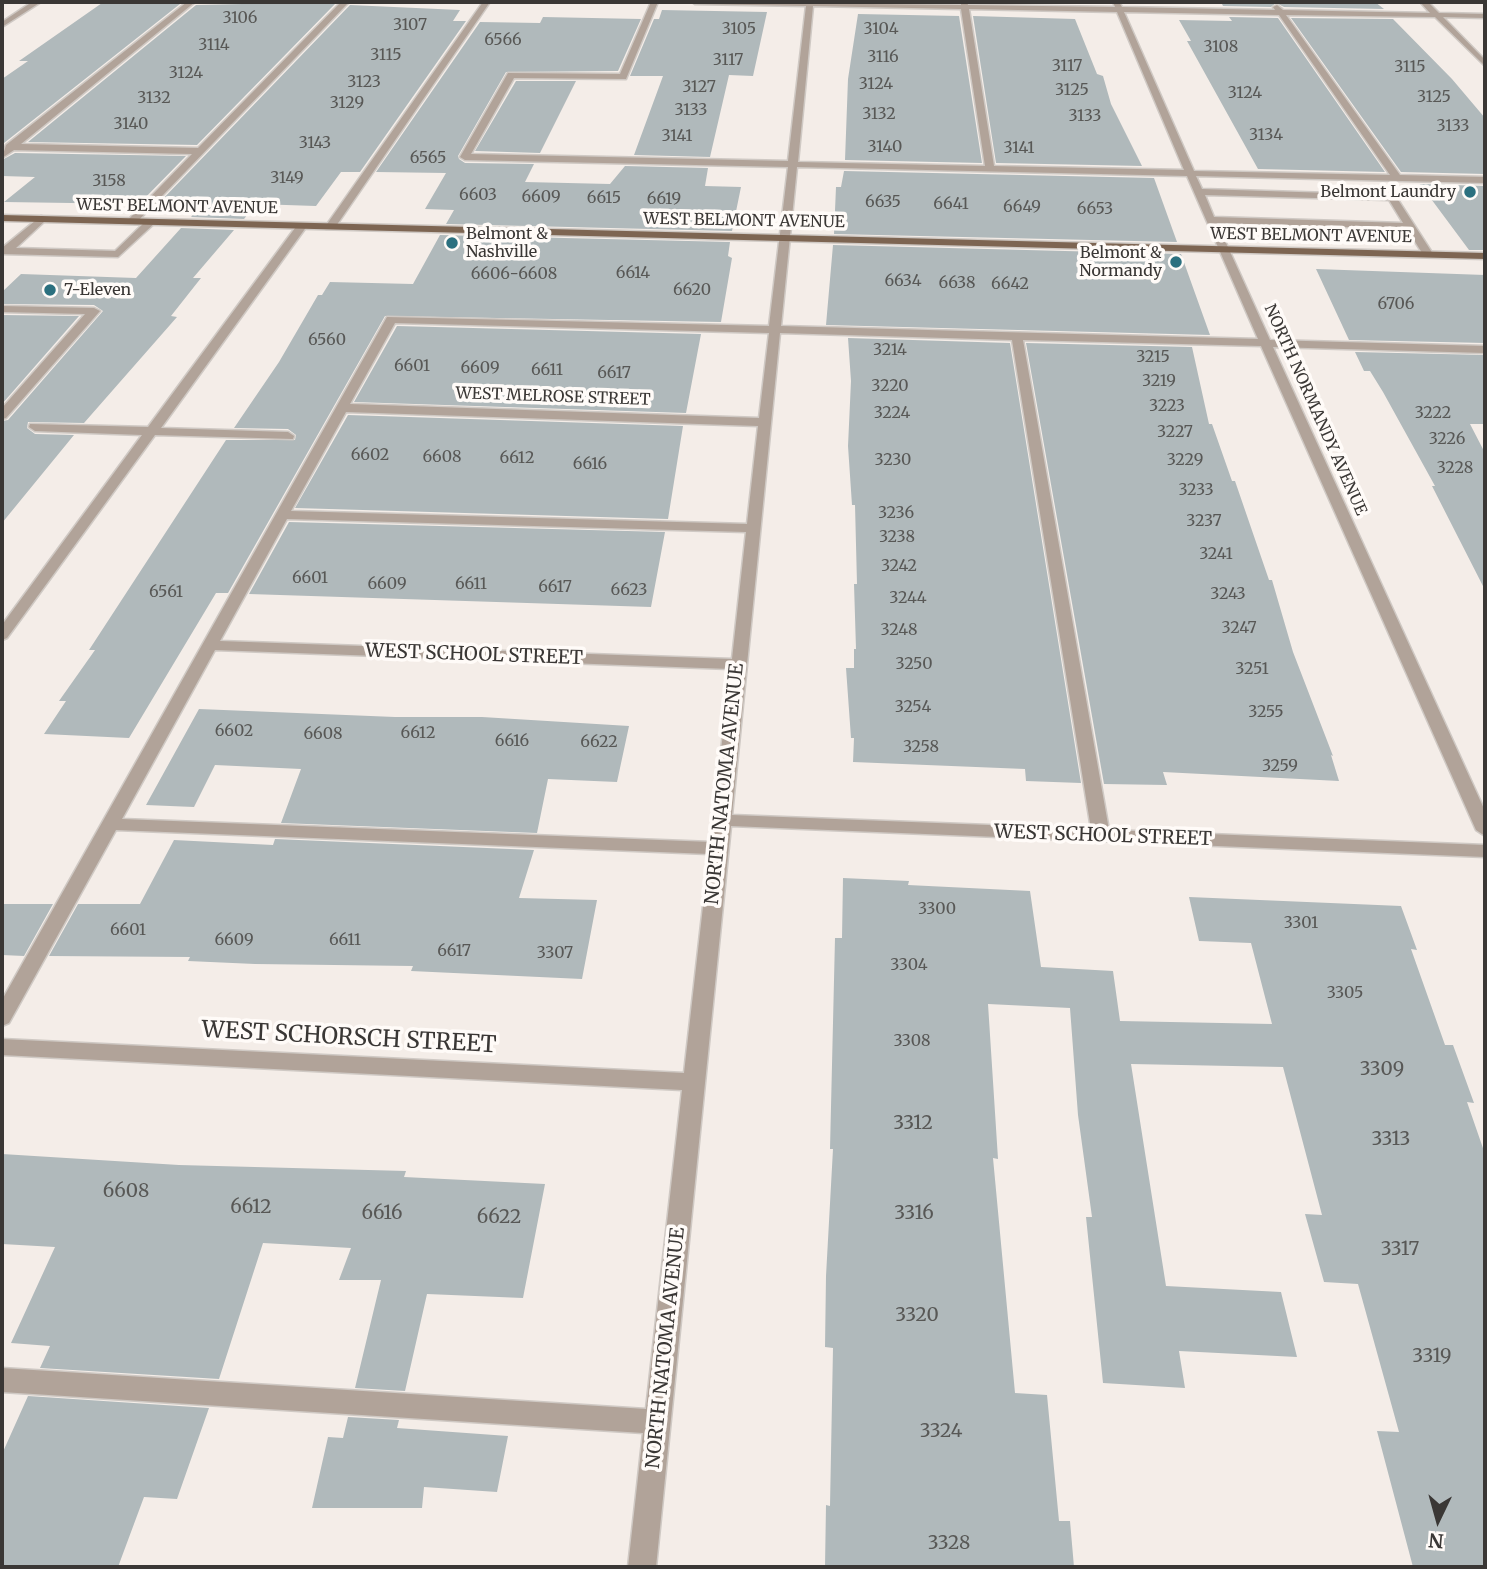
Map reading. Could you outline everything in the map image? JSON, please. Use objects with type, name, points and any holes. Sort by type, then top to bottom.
[{"type":"main road","name":"WEST BELMONT AVENUE","points":[[2,219],[1485,256]]},
{"type":"street","points":[[2,25],[37,2]]},
{"type":"street","points":[[2,155],[7,147],[191,2]]},
{"type":"street","points":[[131,222],[345,2]]},
{"type":"street","points":[[330,227],[486,2]]},
{"type":"street","points":[[654,2],[623,77],[511,75],[465,157],[1485,180]]},
{"type":"street","points":[[695,2],[1118,6],[1485,16]]},
{"type":"street","points":[[1273,2],[1397,178]]},
{"type":"street","points":[[1424,2],[1485,64]]},
{"type":"street","name":"NORTH NATOMA AVENUE","points":[[642,1567],[782,238],[810,3]]},
{"type":"street","points":[[964,4],[990,169]]},
{"type":"street","name":"NORTH NORMANDY AVENUE","points":[[1118,6],[1223,249],[1485,830]]},
{"type":"street","points":[[7,147],[201,151]]},
{"type":"street","points":[[1198,192],[1392,197],[1428,254]]},
{"type":"street","points":[[5,251],[41,219]]},
{"type":"street","points":[[1210,219],[1410,226]]},
{"type":"street","points":[[5,251],[118,254],[151,222]]},
{"type":"street","points":[[2,635],[302,226]]},
{"type":"street","points":[[2,309],[94,311],[2,415]]},
{"type":"street","points":[[2,1018],[391,319],[1485,349]]},
{"type":"street","points":[[1017,336],[1101,835]]},
{"type":"street","name":"WEST MELROSE STREET","points":[[342,408],[763,422]]},
{"type":"street","points":[[35,427],[288,436]]},
{"type":"street","points":[[282,515],[752,528]]},
{"type":"street","name":"WEST SCHOOL STREET","points":[[209,645],[738,664]]},
{"type":"street","name":"WEST SCHOOL STREET","points":[[721,820],[1485,852]]},
{"type":"street","points":[[110,824],[718,848]]},
{"type":"street","name":"WEST SCHORSCH STREET","points":[[2,1047],[694,1082]]},
{"type":"street","points":[[2,1380],[658,1422]]},
{"type":"building","points":[[1221,2],[1375,2],[1384,9],[1284,7],[1276,3],[1271,7],[1223,6]]},
{"type":"building","points":[[102,3],[180,4],[4,143],[2,150],[2,79],[28,61],[19,61]]},
{"type":"building","points":[[335,4],[197,145],[28,142],[196,5]]},
{"type":"building","points":[[350,5],[460,10],[453,21],[466,21],[360,172],[341,172],[316,206],[256,204],[244,219],[191,217],[201,206],[157,205]]},
{"type":"building","points":[[662,10],[767,12],[753,76],[729,75],[710,157],[634,155],[663,76],[630,76],[654,19],[659,19]]},
{"type":"building","points":[[858,14],[959,16],[982,163],[845,160],[848,79]]},
{"type":"building","points":[[973,16],[1075,19],[1097,74],[1103,76],[1111,104],[1142,166],[996,163]]},
{"type":"building","points":[[543,17],[641,19],[618,71],[506,72],[458,156],[459,159],[465,163],[534,164],[525,182],[610,184],[625,166],[708,168],[705,186],[741,187],[732,231],[446,224],[454,210],[425,209],[446,173],[376,172],[480,22],[540,23]]},
{"type":"building","points":[[1229,17],[1278,18],[1385,172],[1258,169],[1187,41],[1191,41],[1179,20],[1232,21]]},
{"type":"building","points":[[1291,18],[1393,19],[1452,79],[1485,118],[1485,174],[1401,172]]},
{"type":"building","points":[[516,81],[576,81],[540,153],[475,151]]},
{"type":"building","points":[[15,153],[186,156],[139,204],[4,202],[35,177],[2,176],[2,160]]},
{"type":"building","points":[[844,171],[1154,178],[1177,242],[834,234],[836,187],[841,187]]},
{"type":"building","points":[[1420,184],[1485,186],[1485,250],[1469,250]]},
{"type":"building","points":[[181,228],[234,230],[193,278],[201,278],[171,316],[177,317],[84,423],[28,422],[27,428],[35,434],[74,435],[2,523],[2,421],[8,420],[103,311],[94,305],[2,304],[2,292],[21,274],[136,278]]},
{"type":"building","points":[[440,235],[730,242],[728,256],[732,258],[721,322],[385,316],[228,593],[216,593],[129,738],[44,734],[66,701],[59,701],[95,650],[89,650],[226,440],[295,440],[296,435],[288,429],[234,428],[279,362],[318,295],[322,295],[330,282],[413,284]]},
{"type":"building","points":[[833,245],[1181,254],[1210,335],[826,325]]},
{"type":"building","points":[[1316,269],[1485,275],[1485,343],[1349,340]]},
{"type":"building","points":[[2,315],[79,316],[2,404]]},
{"type":"building","points":[[397,326],[701,334],[686,413],[354,402]]},
{"type":"building","points":[[848,338],[1010,343],[1081,783],[1026,781],[1025,769],[853,762],[854,738],[851,738],[846,668],[854,668],[854,584],[857,584],[855,505],[852,505],[848,446],[851,381]]},
{"type":"building","points":[[1026,343],[1192,347],[1209,424],[1212,424],[1232,481],[1235,481],[1269,580],[1272,580],[1293,652],[1333,756],[1331,755],[1339,781],[1163,772],[1167,785],[1104,784]]},
{"type":"building","points":[[1355,352],[1485,355],[1485,424],[1470,424],[1485,453],[1485,590],[1432,486],[1435,486],[1383,392],[1370,371],[1364,371]]},
{"type":"building","points":[[348,415],[683,426],[668,519],[295,508]]},
{"type":"building","points":[[289,522],[665,532],[651,607],[249,594]]},
{"type":"building","points":[[199,709],[395,717],[482,717],[629,726],[617,782],[548,779],[537,833],[281,823],[301,769],[215,765],[194,807],[146,805]]},
{"type":"building","points":[[275,839],[534,850],[519,898],[597,900],[582,979],[411,971],[413,966],[188,961],[190,957],[49,956],[78,904],[140,904],[174,840],[273,845]]},
{"type":"building","points":[[843,878],[909,881],[908,885],[1030,891],[1041,967],[1113,971],[1120,1021],[1272,1024],[1251,943],[1199,941],[1189,897],[1401,906],[1417,950],[1411,949],[1445,1045],[1453,1045],[1474,1103],[1467,1102],[1485,1154],[1485,1567],[1413,1567],[1377,1431],[1399,1432],[1358,1284],[1324,1282],[1305,1214],[1322,1215],[1283,1067],[1131,1064],[1166,1286],[1281,1292],[1297,1357],[1179,1351],[1185,1388],[1103,1383],[1086,1217],[1092,1217],[1078,1115],[1070,1008],[988,1004],[998,1159],[993,1158],[1015,1393],[1047,1395],[1059,1521],[1070,1521],[1074,1567],[825,1567],[826,1505],[830,1506],[833,1348],[825,1347],[826,1276],[833,1149],[830,1149],[835,938],[842,938]]},
{"type":"building","points":[[2,904],[53,904],[24,956],[2,955]]},
{"type":"building","points":[[2,1154],[179,1165],[406,1171],[404,1177],[545,1184],[523,1298],[427,1294],[405,1391],[355,1388],[381,1280],[339,1280],[351,1248],[263,1243],[219,1379],[40,1368],[50,1346],[11,1343],[55,1247],[2,1244]]},
{"type":"building","points":[[28,1396],[209,1408],[177,1499],[144,1497],[118,1567],[2,1567],[2,1454]]},
{"type":"building","points":[[348,1417],[399,1420],[397,1428],[508,1436],[497,1492],[424,1487],[422,1508],[312,1508],[328,1437],[343,1438]]},
{"type":"place","name":"Belmont Laundry","points":[[1470,192]]},
{"type":"place","name":"Belmont & Nashville","points":[[452,243]]},
{"type":"place","name":"Belmont & Normandy","points":[[1176,262]]},
{"type":"place","name":"7-Eleven","points":[[50,290]]}]
